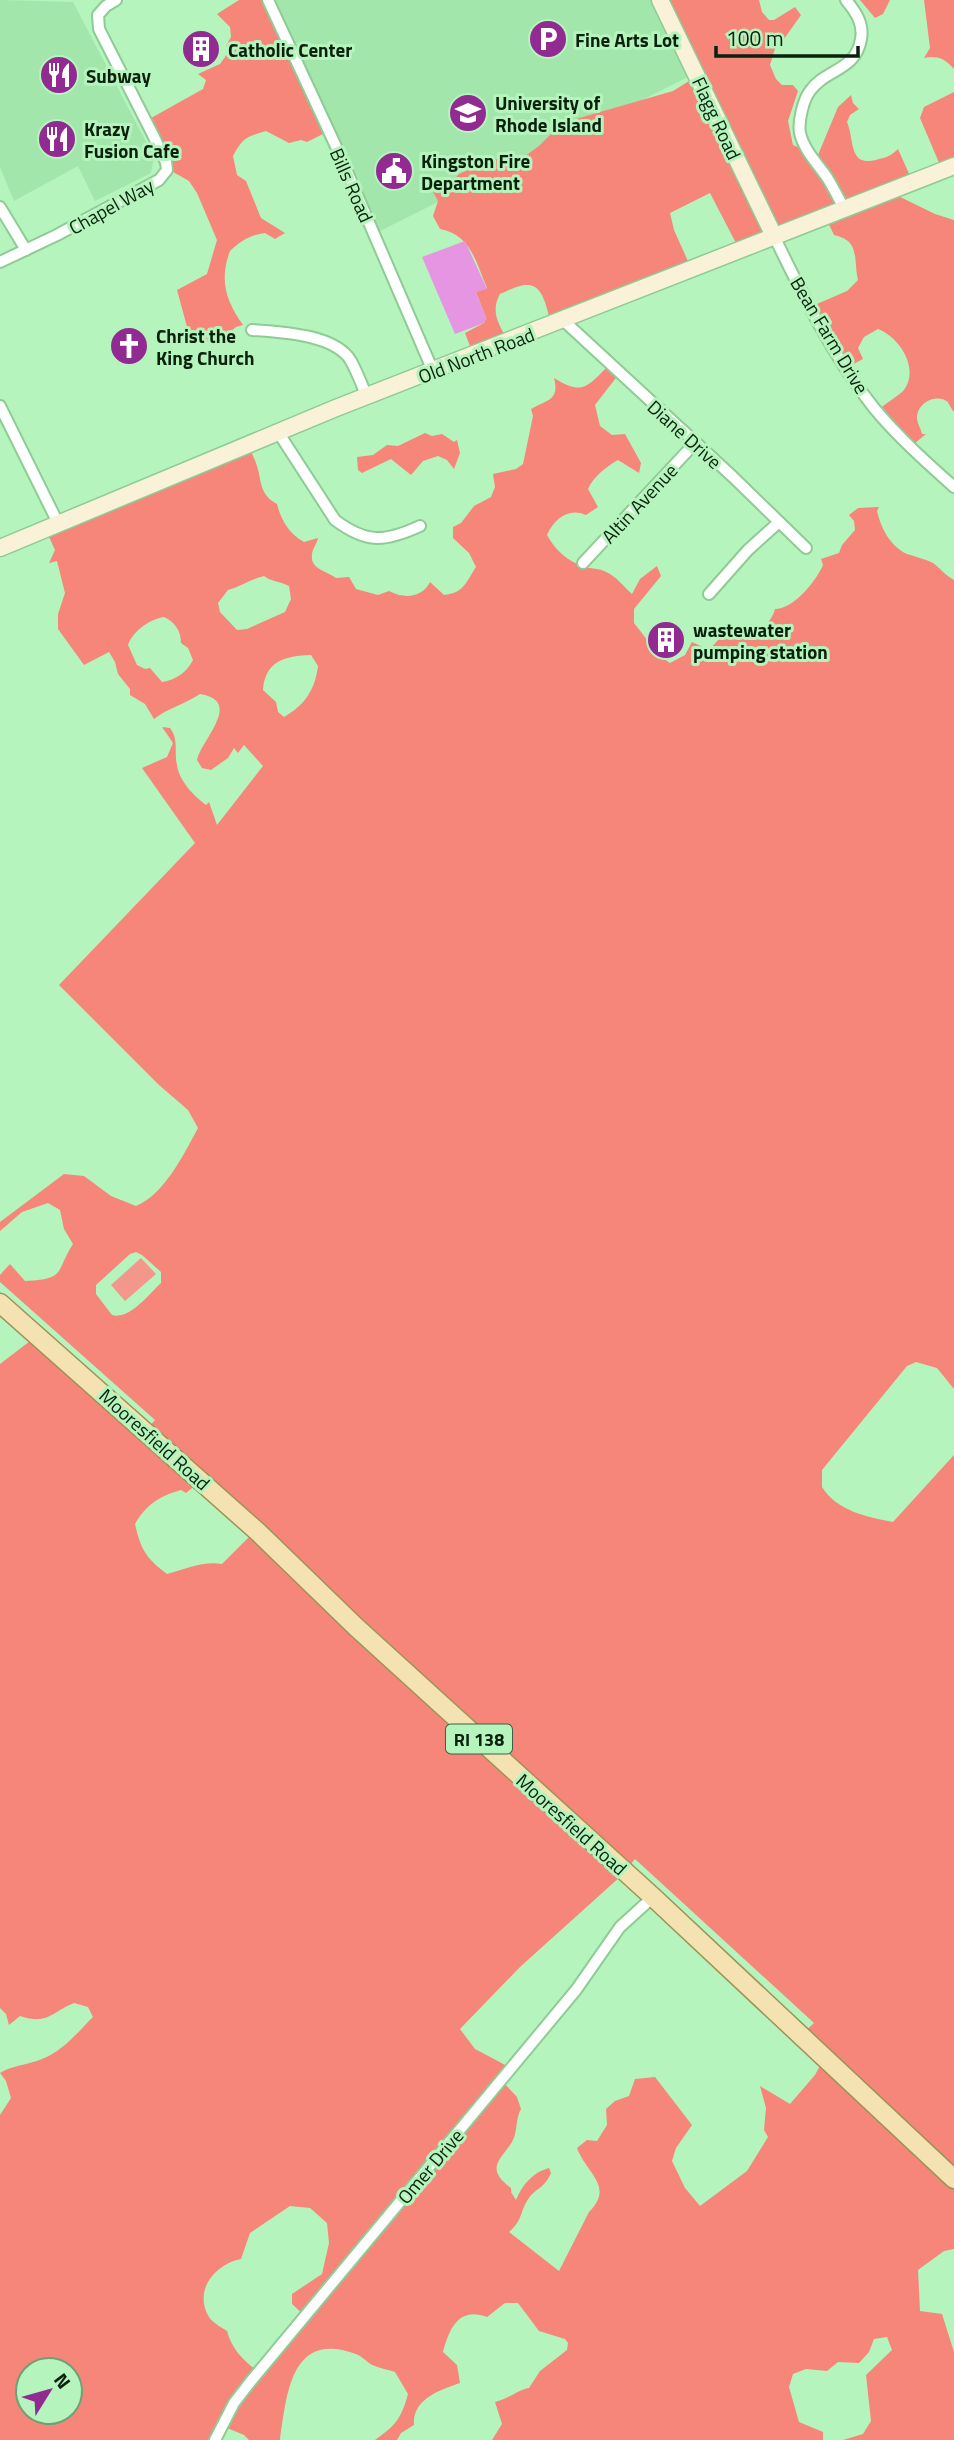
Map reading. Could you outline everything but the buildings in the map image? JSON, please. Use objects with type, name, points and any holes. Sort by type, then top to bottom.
[{"type":"main road","name":"Mooresfield Road","points":[[0,1303],[239,1515],[356,1627],[653,1897],[954,2179]]},
{"type":"street","name":"Chapel Way","points":[[26,250],[159,180],[167,170],[158,144],[99,29],[97,15],[116,0]]},
{"type":"street","name":"Bills Road","points":[[268,0],[339,153],[433,371]]},
{"type":"street","name":"Flagg Road","points":[[660,0],[774,236]]},
{"type":"street","points":[[844,208],[828,178],[809,153],[800,133],[803,110],[810,91],[851,61],[860,48],[863,30],[855,11],[846,0]]},
{"type":"street","name":"Old North Road","points":[[0,548],[278,432],[954,166]]},
{"type":"street","points":[[0,207],[26,250],[0,262]]},
{"type":"street","name":"Bean Farm Drive","points":[[774,236],[820,324],[872,406],[954,487]]},
{"type":"street","name":"Diane Drive","points":[[564,321],[806,548]]},
{"type":"street","points":[[251,330],[282,332],[337,346],[350,359],[367,397]]},
{"type":"street","points":[[0,406],[58,523]]},
{"type":"street","points":[[278,432],[335,520],[348,529],[379,539],[395,538],[420,526]]},
{"type":"street","name":"Altin Avenue","points":[[583,563],[695,443]]},
{"type":"street","points":[[709,594],[748,550],[779,522]]},
{"type":"street","name":"Omer Drive","points":[[215,2440],[234,2403],[251,2381],[576,1990],[621,1927],[653,1897]]},
{"type":"shaded area","points":[[0,0],[73,2],[154,157],[151,173],[95,201],[78,166],[14,201],[0,167]]},
{"type":"shaded area","points":[[239,0],[263,0],[323,134],[307,142],[301,140],[289,143],[266,131],[246,139],[236,150],[233,156],[237,175],[246,181],[261,218],[285,233],[275,239],[265,233],[255,235],[230,251],[225,271],[226,290],[243,325],[236,327],[223,338],[192,345],[177,290],[207,274],[217,240],[189,181],[159,164],[155,144],[144,122],[203,89],[206,80],[198,74],[220,64],[228,53],[226,46],[231,37],[230,27],[217,14]]},
{"type":"shaded area","name":"University of Rhode Island","points":[[268,0],[720,0],[696,73],[374,234]]},
{"type":"shaded area","points":[[659,0],[759,0],[762,12],[769,20],[774,20],[795,7],[801,15],[784,39],[777,42],[770,65],[782,85],[793,85],[798,91],[788,121],[793,145],[818,155],[838,107],[851,95],[853,103],[859,109],[850,115],[847,122],[857,157],[869,161],[887,157],[898,149],[910,176],[890,192],[935,214],[954,220],[954,412],[943,399],[933,399],[924,404],[917,418],[922,434],[926,434],[909,448],[878,411],[904,390],[908,381],[908,363],[900,346],[878,329],[864,337],[858,348],[863,359],[844,369],[810,307],[847,291],[858,280],[852,246],[843,238],[834,235],[825,216],[738,247],[710,193],[670,213],[674,230],[691,268],[551,323],[538,289],[528,285],[514,288],[500,294],[496,307],[497,318],[508,341],[473,354],[465,333],[484,323],[486,318],[476,292],[487,288],[466,243],[440,229],[433,216],[438,201],[433,192],[446,180],[453,180],[459,174],[495,158],[510,167],[539,146],[562,123],[673,91],[694,78]]},
{"type":"shaded area","points":[[860,0],[890,0],[883,14],[875,18]]},
{"type":"shaded area","points":[[924,0],[954,0],[954,69],[941,59],[924,58],[930,48]]},
{"type":"shaded area","points":[[954,92],[954,165],[940,165],[920,118],[924,107]]},
{"type":"shaded area","points":[[465,241],[487,289],[476,292],[486,318],[484,323],[455,334],[422,257]]},
{"type":"shaded area","points":[[609,365],[619,374],[595,405],[600,426],[612,435],[625,434],[641,463],[639,473],[618,460],[609,465],[588,489],[598,507],[586,515],[574,512],[563,516],[547,535],[558,551],[567,558],[579,565],[610,574],[632,594],[640,579],[657,566],[661,576],[634,609],[634,623],[670,663],[685,655],[692,642],[709,650],[731,626],[747,633],[761,629],[769,622],[775,609],[790,604],[810,586],[823,565],[821,559],[839,553],[842,545],[855,530],[854,521],[849,515],[858,508],[879,507],[877,511],[887,536],[901,551],[933,563],[954,580],[954,1389],[937,1368],[916,1362],[907,1366],[822,1470],[822,1487],[844,1507],[893,1522],[954,1455],[954,2249],[944,2251],[918,2270],[920,2311],[942,2314],[954,2352],[954,2440],[843,2440],[863,2434],[871,2421],[866,2375],[892,2350],[887,2337],[874,2339],[869,2352],[859,2363],[838,2362],[827,2371],[806,2369],[793,2374],[789,2387],[799,2422],[823,2432],[823,2440],[492,2440],[502,2424],[495,2402],[529,2388],[540,2371],[567,2350],[568,2343],[565,2339],[539,2331],[518,2303],[505,2303],[487,2317],[469,2315],[456,2322],[443,2352],[457,2365],[460,2383],[422,2402],[414,2425],[401,2433],[397,2440],[375,2440],[397,2421],[408,2394],[395,2372],[372,2365],[356,2354],[334,2349],[318,2351],[305,2358],[296,2370],[286,2403],[280,2440],[249,2440],[244,2435],[220,2425],[212,2440],[0,2440],[0,2115],[11,2098],[6,2081],[0,2073],[50,2056],[70,2041],[93,2017],[88,2007],[74,2003],[48,2017],[37,2019],[20,2016],[9,2025],[6,2014],[0,2008],[0,1364],[38,1335],[148,1428],[155,1420],[0,1282],[0,1275],[10,1264],[25,1281],[48,1278],[58,1272],[73,1244],[64,1229],[60,1210],[48,1203],[22,1212],[0,1231],[0,1222],[64,1174],[84,1176],[111,1196],[136,1206],[156,1193],[186,1150],[198,1128],[188,1110],[159,1085],[59,985],[195,843],[142,768],[167,757],[173,743],[162,727],[170,728],[174,737],[181,777],[197,797],[206,805],[209,802],[217,825],[263,766],[244,745],[238,753],[234,748],[228,758],[211,770],[202,768],[197,760],[219,713],[219,704],[213,698],[200,694],[154,719],[145,704],[130,695],[130,689],[118,674],[109,652],[84,665],[58,629],[58,614],[65,593],[57,561],[49,563],[55,550],[45,528],[248,445],[264,492],[277,504],[286,526],[304,542],[318,538],[312,555],[316,567],[336,578],[349,577],[356,589],[378,595],[389,591],[412,596],[422,591],[430,582],[444,595],[451,594],[464,586],[476,567],[469,553],[453,538],[453,527],[461,523],[474,506],[491,497],[495,487],[493,474],[516,469],[523,464],[533,416],[531,409],[554,395],[554,378],[578,388],[590,384]],"holes":[[[264,576],[289,586],[291,599],[285,612],[247,629],[237,630],[220,612],[218,603],[228,590]],[[164,617],[179,631],[181,643],[188,648],[193,660],[180,675],[162,682],[150,668],[137,665],[128,645],[143,626]],[[311,655],[318,666],[308,696],[284,717],[278,712],[276,702],[263,690],[268,672],[272,666],[285,659]],[[136,1252],[142,1255],[161,1272],[161,1283],[126,1314],[112,1315],[96,1294],[96,1285],[130,1254]],[[202,1480],[256,1530],[222,1564],[201,1565],[167,1574],[145,1553],[135,1524],[154,1502],[181,1490],[186,1493]],[[635,1859],[814,2023],[797,2039],[822,2062],[815,2075],[790,2104],[760,2086],[766,2108],[764,2130],[768,2137],[747,2171],[700,2206],[685,2188],[672,2161],[676,2148],[692,2125],[655,2077],[635,2079],[629,2096],[615,2101],[606,2109],[607,2125],[597,2141],[587,2140],[577,2148],[596,2180],[599,2195],[559,2271],[509,2232],[517,2223],[529,2198],[546,2182],[551,2173],[549,2168],[533,2176],[521,2189],[516,2200],[511,2188],[498,2175],[497,2164],[514,2138],[521,2109],[517,2097],[502,2081],[511,2068],[475,2049],[460,2029],[520,1967],[621,1876]],[[290,2206],[310,2208],[327,2223],[329,2243],[322,2274],[292,2294],[292,2304],[305,2316],[256,2370],[238,2353],[227,2331],[209,2317],[204,2298],[205,2289],[215,2273],[241,2259],[250,2233]]]},
{"type":"shaded area","points":[[425,433],[432,436],[442,434],[454,442],[457,440],[460,453],[454,469],[447,460],[438,456],[423,461],[411,475],[391,459],[362,473],[358,470],[357,457],[373,455],[387,445],[398,446]]},
{"type":"shaded area","points":[[141,1258],[156,1274],[125,1301],[111,1285]]},
{"type":"place","name":"Fine Arts Lot","points":[[548,39]]},
{"type":"place","name":"Catholic Center","points":[[201,49]]},
{"type":"place","name":"Subway","points":[[59,75]]},
{"type":"place","name":"University of Rhode Island","points":[[468,113]]},
{"type":"place","name":"Krazy Fusion Cafe","points":[[57,139]]},
{"type":"place","name":"Kingston Fire Department","points":[[394,171]]},
{"type":"place","name":"Christ the King Church","points":[[129,346]]},
{"type":"place","name":"wastewater pumping station","points":[[666,640]]}]
